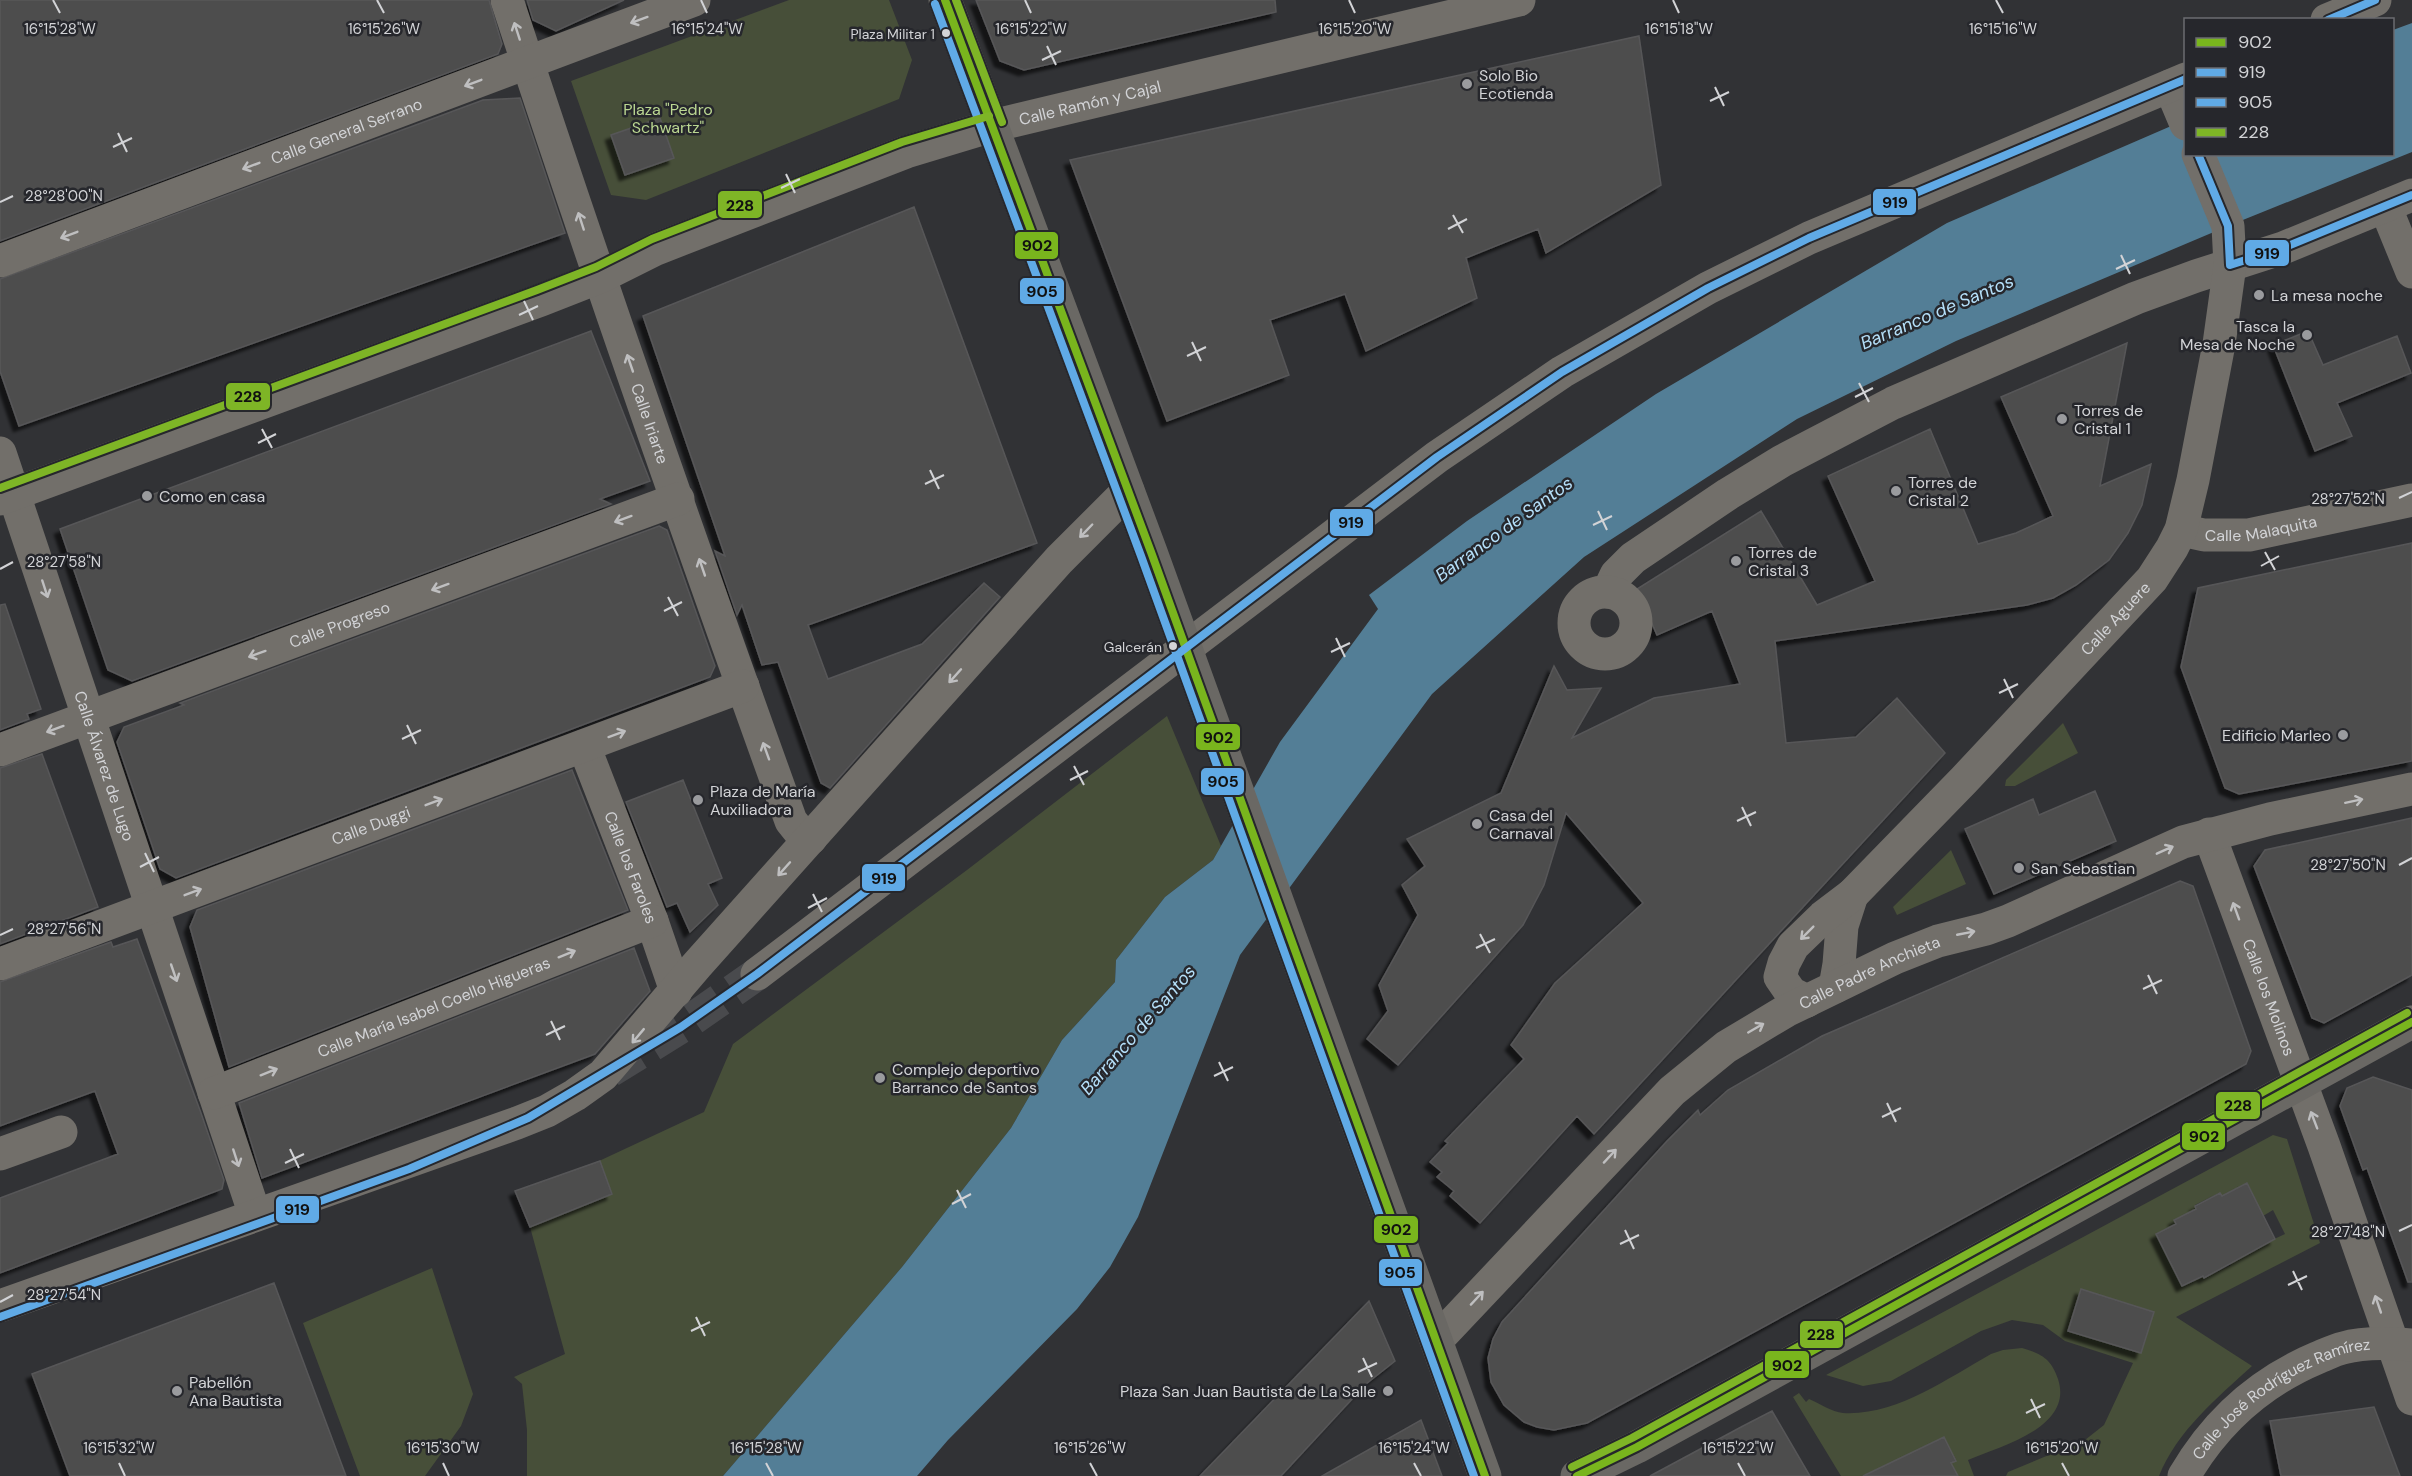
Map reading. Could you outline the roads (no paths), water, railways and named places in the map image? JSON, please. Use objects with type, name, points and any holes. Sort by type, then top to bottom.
[{"type":"main road","points":[[945,0],[1128,491],[1485,1476]]},
{"type":"main road","points":[[1577,1476],[1637,1447],[2300,1084],[2406,1031]]},
{"type":"street","name":"Calle Iriarte","points":[[507,0],[600,277],[791,821],[799,831],[811,838]]},
{"type":"street","name":"Calle General Serrano","points":[[0,261],[694,0]]},
{"type":"street","name":"Calle Ramón y Cajal","points":[[7,496],[600,277],[656,249],[906,152],[992,126],[1519,0]]},
{"type":"street","points":[[2332,18],[2375,0]]},
{"type":"street","points":[[757,974],[1428,464],[1562,372],[1708,288],[1809,238],[2178,82],[2184,114]]},
{"type":"street","name":"Calle Aguere","points":[[1851,895],[1821,994],[1791,993],[1784,986],[1780,977],[1784,963],[1801,939],[1823,917],[1851,895],[1964,780],[2152,579],[2181,530],[2219,344],[2230,265],[2228,226],[2199,156]]},
{"type":"street","points":[[1608,592],[1616,575],[1633,558],[1728,494],[1782,461],[1893,403],[2136,298],[2290,245],[2399,201],[2412,272]]},
{"type":"street","name":"Calle Álvarez de Lugo","points":[[0,453],[7,496],[88,717],[255,1215]]},
{"type":"street","points":[[0,1306],[547,1111],[603,1075],[1059,560],[1128,491]]},
{"type":"street","name":"Calle Progreso","points":[[0,750],[678,499]]},
{"type":"street","name":"Calle Malaquita","points":[[2181,530],[2204,535],[2249,535],[2412,500]]},
{"type":"street","name":"Calle Duggi","points":[[0,964],[743,686]]},
{"type":"street","name":"Calle los Faroles","points":[[584,746],[652,921],[676,991]]},
{"type":"street","name":"Calle Padre Anchieta","points":[[1437,1340],[1672,1091],[1726,1047],[1753,1029],[1895,958],[1938,941],[2008,921],[2183,842],[2270,819],[2412,789]]},
{"type":"street","name":"Calle los Molinos","points":[[2209,834],[2300,1084],[2402,1344],[2412,1399]]},
{"type":"street","name":"Calle María Isabel Coello Higueras","points":[[214,1094],[652,921]]},
{"type":"street","points":[[0,1154],[62,1132]]},
{"type":"street","name":"Calle José Rodríguez Ramírez","points":[[2184,1476],[2225,1421],[2264,1386],[2305,1363],[2343,1348],[2402,1344]]},
{"type":"water","name":"Barranco de Santos","points":[[2412,23],[2412,152],[2228,226],[1956,341],[1797,419],[1584,557],[1432,694],[1240,955],[1138,1217],[1110,1267],[1077,1309],[948,1440],[917,1476],[723,1476],[902,1267],[1011,1128],[1062,1040],[1115,982],[1116,960],[1165,897],[1213,860],[1280,742],[1378,609],[1369,595],[1467,521],[1656,394],[1947,223],[2184,120],[2184,156],[2394,156],[2394,30]]},
{"type":"tunnel","points":[[610,1071],[681,1027],[757,974]]},
{"type":"place","name":"Plaza Militar 1","points":[[946,33]]},
{"type":"place","name":"Solo Bio Ecotienda","points":[[1467,84]]},
{"type":"place","name":"La mesa noche","points":[[2259,295]]},
{"type":"place","name":"Tasca la Mesa de Noche","points":[[2307,335]]},
{"type":"place","name":"Torres de Cristal 1","points":[[2062,419]]},
{"type":"place","name":"Torres de Cristal 2","points":[[1896,491]]},
{"type":"place","name":"Como en casa","points":[[147,496]]},
{"type":"place","name":"Torres de Cristal 3","points":[[1736,561]]},
{"type":"place","name":"Galcerán","points":[[1173,646]]},
{"type":"place","name":"Edificio Marleo","points":[[2343,735]]},
{"type":"place","name":"Plaza de María Auxiliadora","points":[[698,800]]},
{"type":"place","name":"Casa del Carnaval","points":[[1477,824]]},
{"type":"place","name":"San Sebastian","points":[[2019,868]]},
{"type":"place","name":"Complejo deportivo Barranco de Santos","points":[[880,1078]]},
{"type":"place","name":"Pabellón Ana Bautista","points":[[177,1391]]},
{"type":"place","name":"Plaza San Juan Bautista de La Salle","points":[[1388,1391]]},
{"type":"park label","name":"Plaza \"Pedro Schwartz\"","points":[[668,118]]}]
